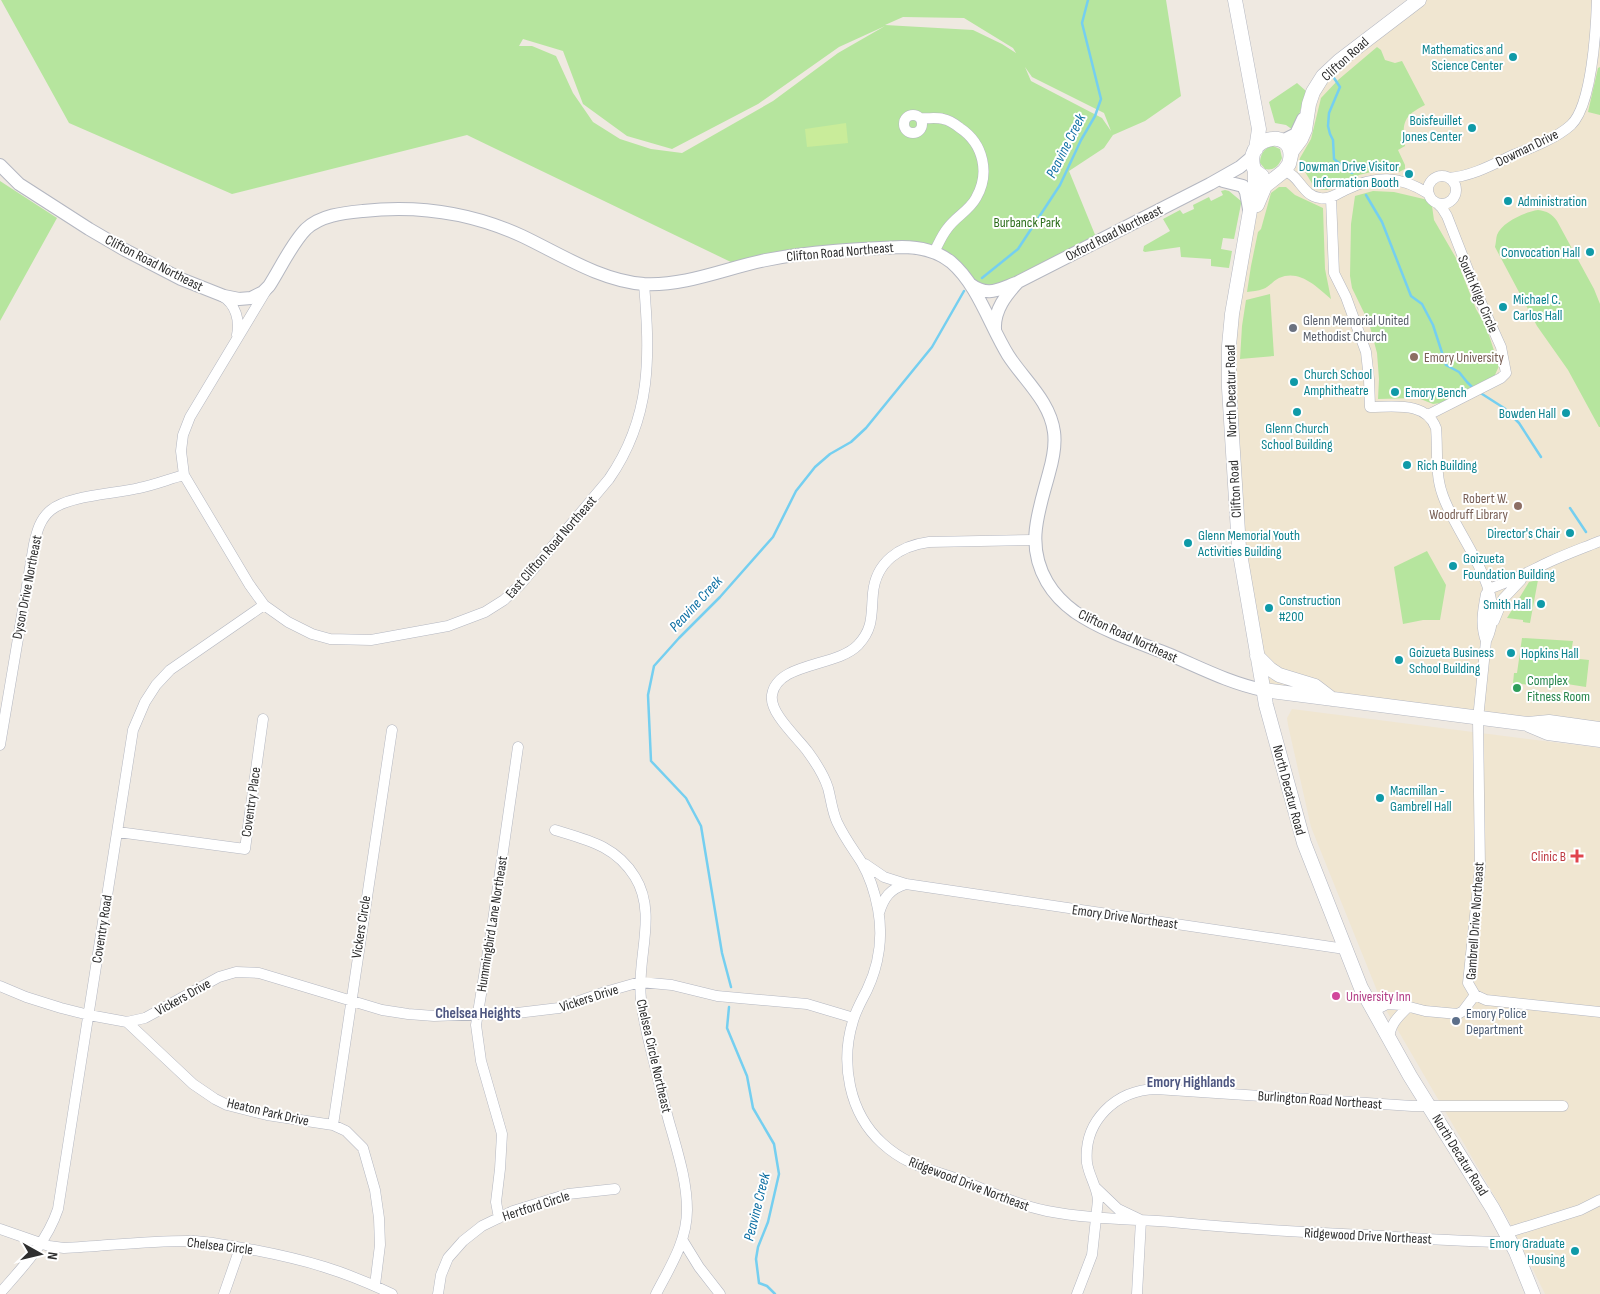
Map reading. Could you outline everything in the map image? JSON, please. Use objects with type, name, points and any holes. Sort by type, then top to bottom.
[{"type":"main road","points":[[1236,0],[1260,129],[1252,164],[1255,171],[1255,182],[1246,235]]},
{"type":"main road","points":[[1246,235],[1263,190],[1269,182],[1280,174],[1291,156],[1288,147],[1279,140],[1262,117],[1254,95]]},
{"type":"main road","points":[[1254,153],[1264,141],[1279,140]]},
{"type":"main road","points":[[1255,171],[1264,177],[1280,174]]},
{"type":"main road","name":"Clifton Road","points":[[1246,235],[1235,296],[1228,367],[1235,506],[1248,608]]},
{"type":"main road","name":"North Decatur Road","points":[[1248,608],[1263,690],[1287,787],[1304,843],[1345,949],[1373,1012],[1509,1237],[1533,1294]]},
{"type":"main road","points":[[1257,654],[1270,670],[1279,675],[1316,686],[1332,699]]},
{"type":"main road","points":[[1263,690],[1367,704]]},
{"type":"main road","points":[[1280,692],[1473,718],[1528,724],[1549,722],[1600,729]]},
{"type":"main road","points":[[1528,724],[1548,733],[1600,740]]},
{"type":"street","points":[[1279,140],[1296,134],[1319,83],[1339,61],[1419,0]]},
{"type":"street","name":"Dowman Drive","points":[[1429,194],[1429,184],[1434,179],[1442,176],[1449,178],[1474,173],[1562,132],[1575,120],[1581,106],[1591,64],[1597,0]]},
{"type":"street","points":[[1291,156],[1305,130],[1308,104]]},
{"type":"street","points":[[920,118],[944,119],[966,132],[978,146],[983,166],[982,187],[975,201],[947,228],[934,252]]},
{"type":"street","name":"Oxford Road Northeast","points":[[1217,183],[1240,167],[1254,153]]},
{"type":"street","name":"Clifton Road Northeast","points":[[0,165],[19,184],[125,250],[180,279],[231,298],[245,299],[259,294],[269,286],[304,231],[317,222],[341,214],[401,209],[456,214],[485,222],[519,235],[594,271],[620,280],[644,284],[687,281],[758,262],[809,252],[913,246],[934,252],[951,263],[969,283],[1008,354],[1042,401],[1053,424],[1055,438],[1054,455],[1038,514],[1034,540],[1038,560],[1047,582],[1062,602],[1081,616],[1113,632],[1226,680],[1263,690]]},
{"type":"street","name":"Oxford Road Northeast","points":[[969,283],[975,288],[987,292],[1018,282],[1217,183],[1255,171]]},
{"type":"street","name":"Dowman Drive","points":[[1448,202],[1474,173]]},
{"type":"street","points":[[1280,174],[1293,176],[1308,194],[1322,199],[1331,198],[1362,182],[1383,179],[1414,185],[1429,194],[1432,200],[1437,203],[1448,202]]},
{"type":"street","points":[[1449,178],[1454,184],[1456,192]]},
{"type":"street","points":[[1217,183],[1242,186],[1246,192],[1249,213]]},
{"type":"street","points":[[1331,198],[1334,273],[1346,297],[1366,352],[1370,406],[1416,408],[1428,415],[1436,428],[1439,479],[1442,495],[1484,577],[1488,589],[1483,610],[1482,631],[1488,636],[1503,599],[1526,575]]},
{"type":"street","name":"South Kilgo Circle","points":[[1447,216],[1446,207],[1448,202]]},
{"type":"street","name":"South Kilgo Circle","points":[[1428,415],[1504,375],[1501,347],[1479,298],[1447,216],[1437,203]]},
{"type":"street","name":"Oxford Road Northeast","points":[[995,329],[995,322],[1004,298],[1018,282]]},
{"type":"street","name":"East Clifton Road Northeast","points":[[269,286],[190,417],[181,443],[184,475],[249,584],[264,605],[288,622],[320,637],[371,640],[448,626],[485,612],[504,600],[530,574],[600,491],[617,468],[631,440],[640,412],[647,376],[648,331],[644,284]]},
{"type":"street","name":"East Clifton Road Northeast","points":[[219,294],[230,302],[238,321],[238,330],[233,346]]},
{"type":"street","name":"Dyson Drive Northeast","points":[[0,745],[34,544],[43,519],[52,509],[66,503],[139,488],[184,475]]},
{"type":"street","name":"Ridgewood Drive Northeast","points":[[1034,540],[929,542],[918,543],[901,550],[887,560],[877,576],[873,592],[871,622],[865,635],[856,646],[850,652],[830,661],[792,672],[777,683],[771,696],[776,713],[819,767],[826,783],[835,817],[844,837],[862,863],[870,881],[879,913],[879,946],[875,968],[854,1018],[847,1051],[849,1084],[863,1120],[880,1142],[918,1167],[962,1181],[1020,1204],[1063,1214],[1229,1228],[1454,1240],[1509,1237],[1580,1210],[1600,1200]]},
{"type":"street","points":[[1488,589],[1526,575],[1558,558],[1600,541]]},
{"type":"street","name":"Coventry Road","points":[[0,1293],[35,1253],[55,1218],[60,1197],[133,730],[145,702],[156,685],[170,670],[264,605]]},
{"type":"street","name":"Gambrell Drive Northeast","points":[[1488,636],[1473,718],[1480,868],[1468,983],[1475,995],[1486,1000],[1600,1012]]},
{"type":"street","name":"Coventry Place","points":[[118,832],[244,849],[262,718]]},
{"type":"street","name":"Vickers Circle","points":[[333,1125],[350,1000],[392,730]]},
{"type":"street","name":"Hummingbird Lane Northeast","points":[[499,1218],[496,1202],[502,1154],[502,1134],[481,1061],[477,1040],[477,1015],[518,747]]},
{"type":"street","name":"Chelsea Circle Northeast","points":[[555,830],[609,849],[622,860],[635,877],[643,895],[645,915],[640,982],[641,999],[646,1030],[684,1184],[687,1210],[683,1241],[656,1294]]},
{"type":"street","name":"Emory Drive Northeast","points":[[856,854],[868,868],[876,873],[906,884],[1345,949]]},
{"type":"street","points":[[879,913],[887,894],[893,889],[906,884]]},
{"type":"street","name":"Vickers Drive","points":[[127,1022],[145,1018],[204,984],[236,972],[259,972],[382,1010],[434,1016],[477,1015],[559,1008],[640,982],[672,984],[717,996],[807,1004],[826,1008],[854,1018]]},
{"type":"street","points":[[0,986],[26,997],[89,1016],[127,1022]]},
{"type":"street","points":[[1373,1012],[1387,1004],[1402,1005],[1425,1011],[1458,1014],[1463,1011],[1475,995]]},
{"type":"street","points":[[1389,1040],[1390,1031],[1396,1019],[1408,1008]]},
{"type":"street","name":"Heaton Park Drive","points":[[127,1022],[193,1084],[215,1099],[240,1109],[267,1115],[333,1125],[346,1131],[356,1140],[363,1148],[368,1162],[378,1204],[380,1246],[375,1285]]},
{"type":"street","name":"Burlington Road Northeast","points":[[1077,1294],[1090,1262],[1098,1200],[1089,1171],[1087,1156],[1092,1128],[1113,1103],[1128,1095],[1140,1091],[1156,1090],[1430,1106],[1563,1106]]},
{"type":"street","points":[[1095,1188],[1118,1208],[1141,1220],[1137,1294]]},
{"type":"street","name":"Hertford Circle","points":[[438,1294],[441,1275],[448,1258],[470,1234],[513,1211],[568,1194],[615,1189]]},
{"type":"street","name":"Chelsea Circle","points":[[0,1229],[49,1246],[64,1248],[195,1241],[240,1248],[319,1265],[351,1275],[392,1294]]},
{"type":"street","points":[[683,1241],[720,1294]]},
{"type":"street","points":[[224,1294],[240,1248]]},
{"type":"shaded area","name":"Emory University","points":[[1419,0],[1600,0],[1600,729],[1263,690],[1230,418],[1239,275],[1263,190],[1279,176],[1313,92]]},
{"type":"shaded area","points":[[1292,709],[1600,748],[1600,1294],[1545,1294],[1509,1221],[1382,1003],[1311,827],[1288,725],[1287,718]]},
{"type":"green space","name":"Burbanck Park","points":[[1,0],[1166,0],[1181,96],[1145,121],[1113,135],[1104,148],[1069,171],[1098,242],[992,287],[982,288],[946,261],[904,250],[735,264],[467,135],[232,194],[69,123]],"holes":[[[903,17],[964,18],[1013,48],[1016,53],[973,30],[885,25]],[[885,26],[838,53],[773,101],[682,153],[651,149],[620,139],[593,122],[573,93],[556,56],[532,46],[519,46],[523,39],[563,51],[583,104],[627,136],[672,149],[758,104],[839,47]],[[1025,67],[1032,77],[1104,113],[1111,131],[1102,118],[1031,81]]]},
{"type":"green space","points":[[1377,47],[1381,50],[1385,60],[1395,63],[1402,61],[1425,105],[1408,117],[1404,126],[1405,146],[1398,150],[1405,169],[1399,172],[1371,172],[1359,175],[1327,190],[1319,189],[1313,185],[1299,162],[1311,139],[1321,98],[1338,80]]},
{"type":"green space","points":[[1600,67],[1600,115],[1588,112],[1598,68]]},
{"type":"green space","points":[[1297,83],[1306,91],[1293,130],[1286,125],[1275,123],[1269,102]]},
{"type":"green space","points":[[846,123],[848,143],[807,147],[805,129]]},
{"type":"green space","points":[[1273,146],[1280,149],[1282,158],[1276,167],[1265,169],[1260,163],[1261,157],[1265,150]]},
{"type":"green space","points":[[0,181],[57,218],[0,321]]},
{"type":"green space","points":[[1279,187],[1286,187],[1295,195],[1323,208],[1325,269],[1331,299],[1307,280],[1293,276],[1279,278],[1265,288],[1247,292],[1258,232],[1261,229],[1271,193]]},
{"type":"green space","points":[[1225,190],[1241,201],[1234,239],[1223,238],[1221,249],[1232,251],[1229,268],[1211,266],[1211,259],[1181,257],[1180,247],[1143,251],[1144,246],[1170,231],[1163,219],[1180,210],[1183,214],[1194,209],[1193,205],[1209,197],[1211,201],[1223,195],[1221,191]]},
{"type":"green space","points":[[1373,191],[1394,192],[1428,200],[1432,206],[1434,220],[1456,258],[1476,309],[1486,326],[1499,366],[1494,377],[1440,403],[1433,404],[1418,398],[1378,399],[1377,353],[1369,323],[1352,288],[1350,276],[1351,224],[1355,196]]},
{"type":"green space","points":[[1538,210],[1549,213],[1557,221],[1594,289],[1600,304],[1600,427],[1568,370],[1537,326],[1495,247],[1497,235],[1504,226],[1521,215]]},
{"type":"green space","points":[[1270,294],[1274,356],[1240,359],[1246,300]]},
{"type":"green space","points":[[1427,551],[1446,585],[1440,620],[1423,620],[1403,624],[1394,567]]},
{"type":"green space","points":[[1538,580],[1530,623],[1507,618],[1529,582]]},
{"type":"green space","points":[[1522,638],[1573,641],[1570,658],[1589,660],[1586,687],[1567,684],[1548,687],[1513,683],[1514,673],[1517,673]]},
{"type":"waterway","name":"Peavine Creek","points":[[982,278],[1018,249],[1060,185],[1081,140],[1095,116],[1101,99],[1082,23],[1088,0]]},
{"type":"waterway","points":[[1334,78],[1340,87],[1329,113],[1328,126],[1333,140],[1334,159],[1352,173]]},
{"type":"waterway","points":[[1366,195],[1382,222],[1411,296],[1422,304],[1433,325],[1446,365],[1459,372],[1474,389]]},
{"type":"waterway","name":"Peavine Creek","points":[[731,987],[722,953],[701,826],[686,798],[651,761],[648,695],[654,666],[720,597],[773,537],[796,491],[815,467],[830,454],[851,442],[866,428],[932,347],[964,291]]},
{"type":"waterway","points":[[1479,392],[1504,408],[1519,423],[1541,457]]},
{"type":"waterway","points":[[1570,508],[1586,532]]},
{"type":"waterway","name":"Peavine Creek","points":[[729,1007],[727,1028],[747,1076],[753,1108],[774,1144],[779,1174],[768,1222],[758,1247],[756,1259],[759,1283],[767,1286],[775,1294]]},
{"type":"place","name":"Mathematics and Science Center","points":[[1513,57]]},
{"type":"place","name":"Boisfeuillet Jones Center","points":[[1472,128]]},
{"type":"place","name":"Dowman Drive Visitor Information Booth","points":[[1409,174]]},
{"type":"place","name":"Administration","points":[[1508,201]]},
{"type":"place","name":"Convocation Hall","points":[[1590,252]]},
{"type":"place","name":"Michael C. Carlos Hall","points":[[1503,307]]},
{"type":"place","name":"Glenn Memorial United Methodist Church","points":[[1293,328]]},
{"type":"place","name":"Emory University","points":[[1414,357]]},
{"type":"place","name":"Church School Amphitheatre","points":[[1294,382]]},
{"type":"place","name":"Emory Bench","points":[[1395,392]]},
{"type":"place","name":"Glenn Church School Building","points":[[1297,412]]},
{"type":"place","name":"Bowden Hall","points":[[1566,413]]},
{"type":"place","name":"Rich Building","points":[[1407,465]]},
{"type":"place","name":"Robert W. Woodruff Library","points":[[1518,506]]},
{"type":"place","name":"Director's Chair","points":[[1570,533]]},
{"type":"place","name":"Glenn Memorial Youth Activities Building","points":[[1188,543]]},
{"type":"place","name":"Goizueta Foundation Building","points":[[1453,566]]},
{"type":"place","name":"Smith Hall","points":[[1541,604]]},
{"type":"place","name":"Construction #200","points":[[1269,608]]},
{"type":"place","name":"Hopkins Hall","points":[[1511,653]]},
{"type":"place","name":"Goizueta Business School Building","points":[[1399,660]]},
{"type":"place","name":"Complex Fitness Room","points":[[1517,688]]},
{"type":"place","name":"Macmillan - Gambrell Hall","points":[[1380,798]]},
{"type":"place","name":"Clinic B","points":[[1577,856]]},
{"type":"place","name":"University Inn","points":[[1336,996]]},
{"type":"place","name":"Emory Police Department","points":[[1456,1021]]},
{"type":"place","name":"Emory Graduate Housing","points":[[1575,1251]]},
{"type":"district","name":"Chelsea Heights","points":[[478,1013]]},
{"type":"district","name":"Emory Highlands","points":[[1191,1082]]}]
